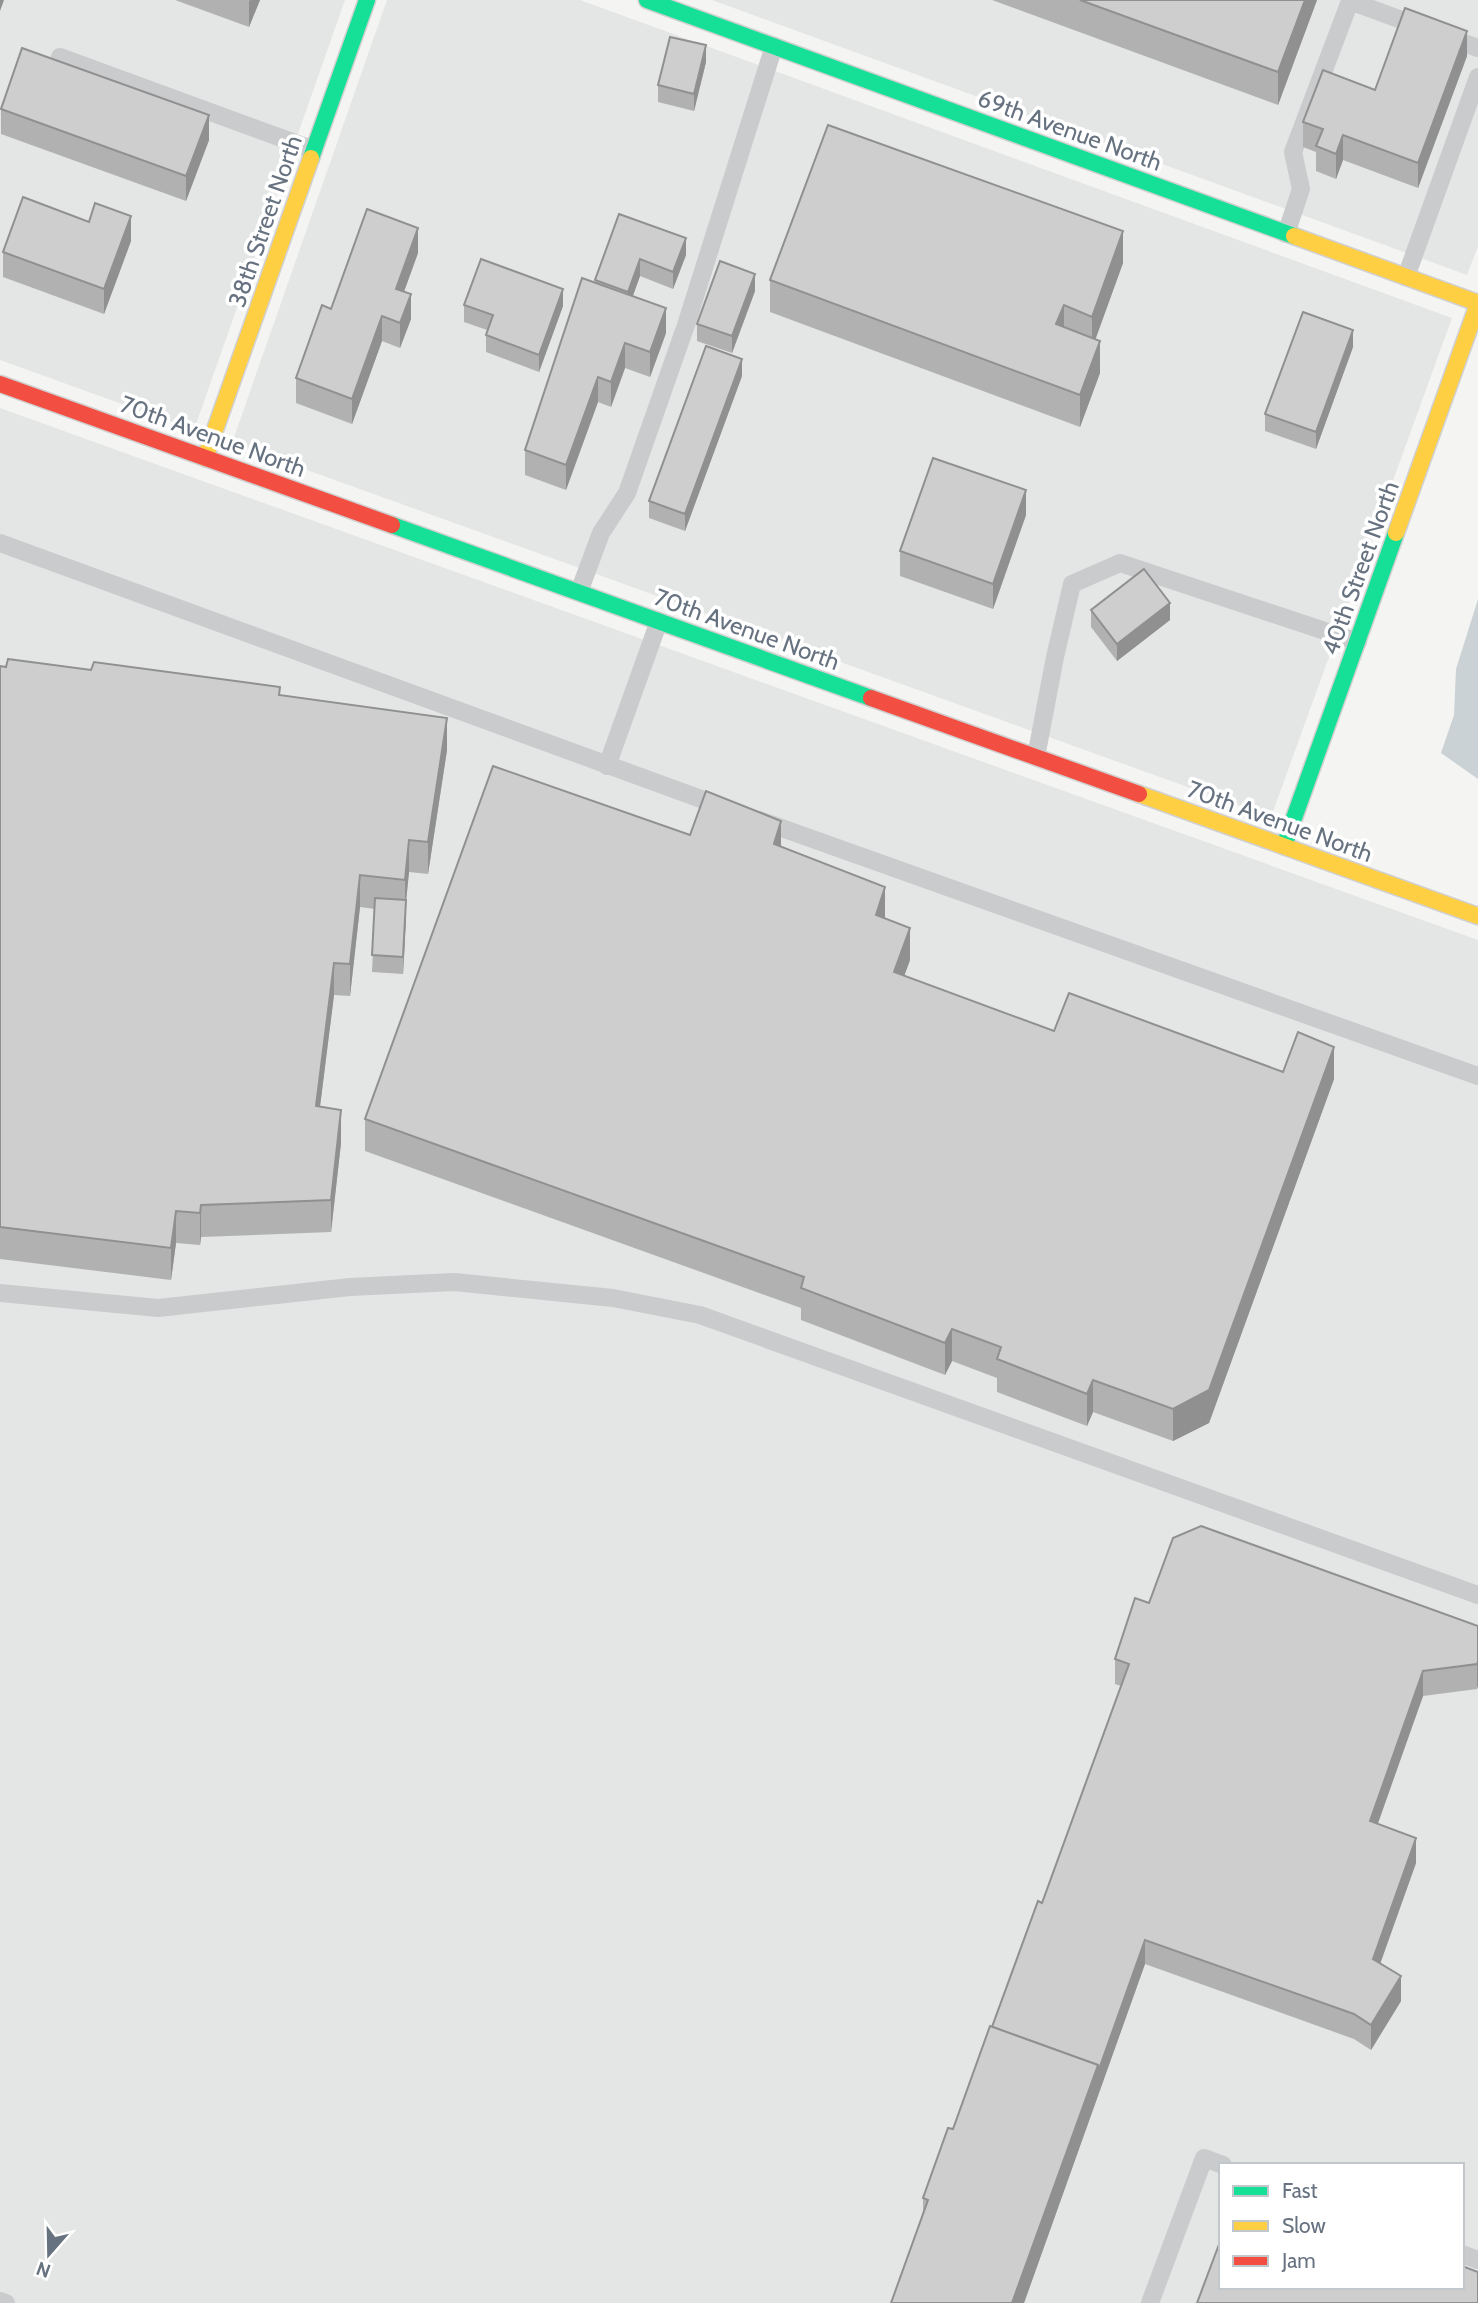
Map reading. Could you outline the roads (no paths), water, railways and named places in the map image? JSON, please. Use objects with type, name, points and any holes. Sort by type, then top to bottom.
[{"type":"street","name":"38th Street North","points":[[205,458],[366,0]]},
{"type":"street","name":"69th Avenue North","points":[[647,0],[1478,304]]},
{"type":"street","name":"40th Street North","points":[[1284,846],[1478,304]]},
{"type":"street","name":"70th Avenue North","points":[[0,384],[1478,916]]},
{"type":"lane","points":[[1286,234],[1301,190],[1293,152],[1350,1],[1478,48]]},
{"type":"lane","points":[[579,592],[601,533],[627,493],[686,325],[774,46]]},
{"type":"lane","points":[[60,57],[314,150]]},
{"type":"lane","points":[[1406,277],[1478,77]]},
{"type":"lane","points":[[0,542],[607,766],[1478,1076]]},
{"type":"lane","points":[[1036,757],[1072,584],[1120,563],[1358,642]]},
{"type":"lane","points":[[607,766],[659,621]]},
{"type":"lane","points":[[0,1293],[158,1308],[350,1287],[454,1282],[613,1298],[700,1315],[1478,1595]]},
{"type":"lane","points":[[1150,2303],[1205,2158],[1219,2163]]},
{"type":"lane","points":[[0,2301],[6,2303]]}]
